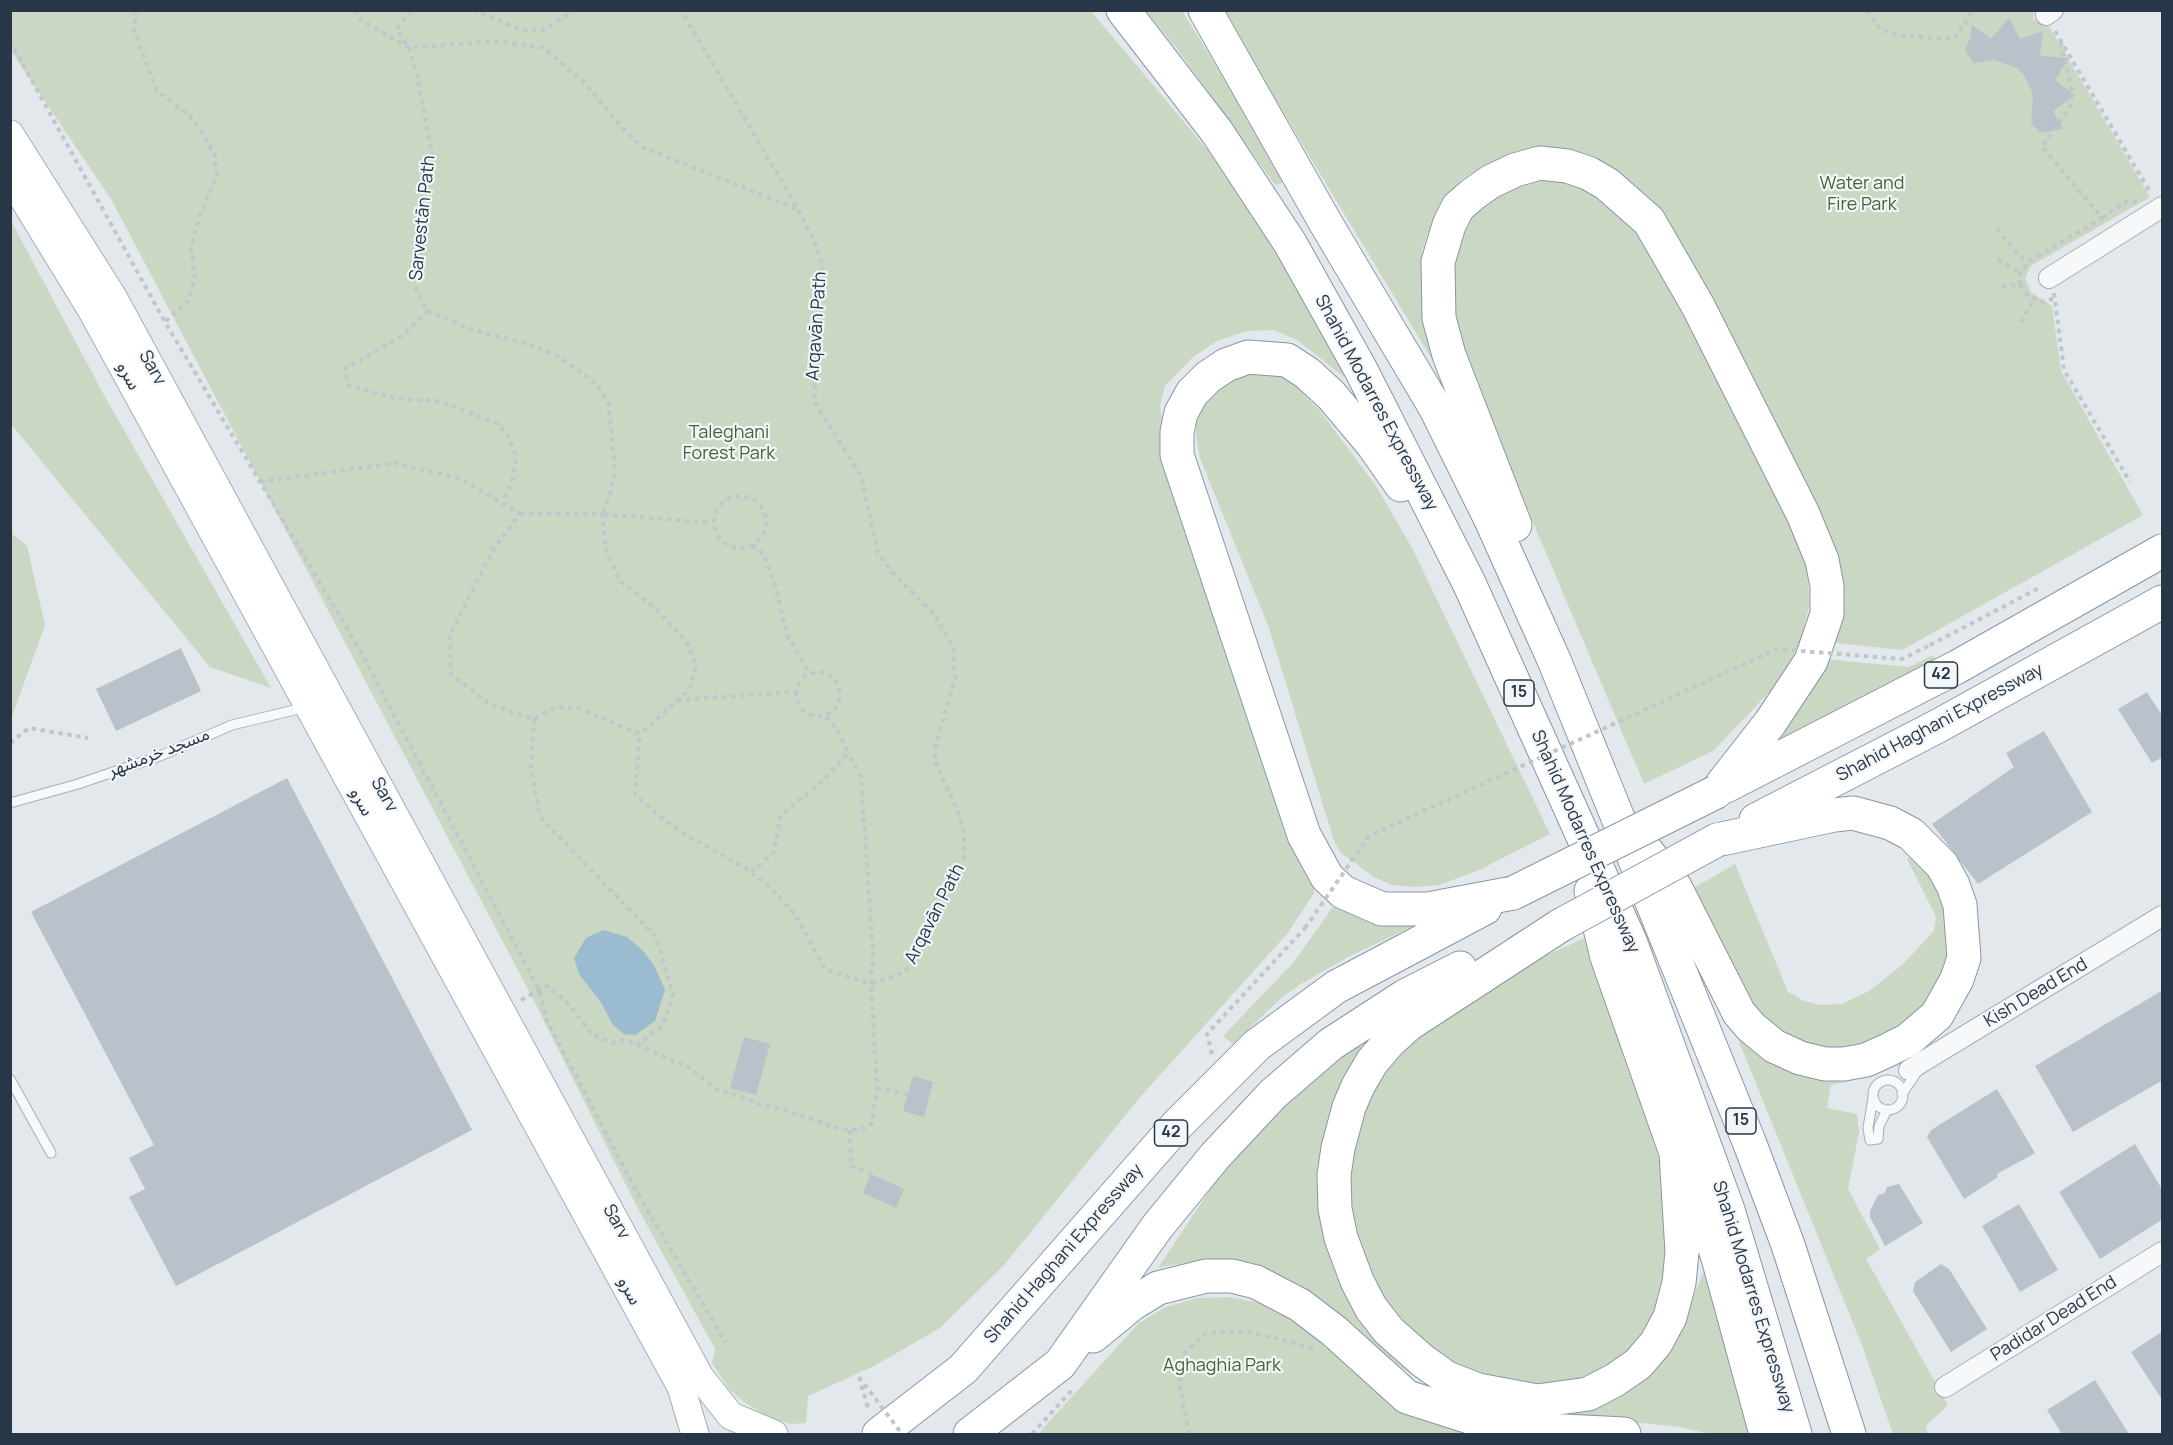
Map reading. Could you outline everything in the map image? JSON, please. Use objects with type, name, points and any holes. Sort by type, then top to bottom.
[{"type":"highway","name":"Shahid Modarres Expressway","points":[[1123,10],[1217,132],[1290,243],[1361,370],[1469,583],[1630,941],[1728,1210],[1795,1434]]},
{"type":"highway","name":"Shahid Modarres Expressway","points":[[1204,10],[1324,222],[1435,407],[1491,520],[1554,660],[1689,987],[1788,1245],[1849,1434]]},
{"type":"highway","points":[[1554,660],[1531,566],[1449,355],[1439,318],[1437,291],[1440,254],[1458,207],[1490,182],[1515,170],[1540,163],[1567,166],[1588,173],[1607,184],[1649,221],[1698,306],[1803,514],[1822,560],[1827,586],[1827,614],[1811,661],[1770,723],[1716,792]]},
{"type":"highway","points":[[1469,583],[1373,445],[1331,395],[1307,373],[1287,360],[1248,357],[1226,365],[1208,377],[1192,393],[1181,413],[1177,432],[1177,455],[1304,835],[1327,877],[1343,892],[1382,909],[1428,909],[1513,893]]},
{"type":"highway","name":"42","points":[[1513,893],[1716,792],[1957,667],[2163,551]]},
{"type":"highway","name":"Shahid Haghani Expressway","points":[[1717,840],[1938,726],[2163,602]]},
{"type":"highway","points":[[1568,802],[1607,957],[1676,1153],[1699,1201],[1718,1258],[1766,1434]]},
{"type":"highway","points":[[1616,814],[1675,887],[1739,1013],[1751,1027],[1774,1046],[1800,1058],[1825,1064],[1844,1064],[1866,1060],[1908,1040],[1937,1015],[1953,989],[1964,958],[1960,905],[1953,885],[1942,865],[1911,834],[1890,823],[1853,813],[1717,840]]},
{"type":"highway","name":"42","points":[[970,1434],[1070,1372],[1157,1227],[1215,1156],[1273,1094],[1330,1044],[1405,996],[1469,964],[1561,925],[1717,840]]},
{"type":"highway","name":"Shahid Haghani Expressway","points":[[876,1429],[963,1369],[1178,1124],[1257,1045],[1336,987],[1513,893]]},
{"type":"highway","points":[[1561,925],[1410,1024],[1389,1042],[1372,1062],[1358,1086],[1341,1129],[1335,1175],[1335,1209],[1341,1238],[1357,1281],[1371,1308],[1389,1331],[1423,1362],[1447,1378],[1478,1390],[1536,1401],[1588,1394],[1615,1380],[1638,1364],[1656,1343],[1670,1317],[1679,1283],[1682,1252],[1676,1153],[1683,1085]]},
{"type":"highway","points":[[1788,1245],[1827,1309],[1839,1335],[1868,1434]]},
{"type":"highway","points":[[1070,1372],[1132,1304],[1158,1288],[1206,1276],[1232,1276],[1256,1282],[1300,1305],[1334,1330],[1407,1397],[1504,1428],[1624,1434]]},
{"type":"street","name":"Sarv","points":[[10,134],[113,297],[700,1377],[731,1416],[774,1434]]},
{"type":"street","name":"سرو","points":[[10,177],[92,310],[681,1388],[695,1434]]},
{"type":"street","points":[[2049,278],[2161,207]]},
{"type":"street","name":"Kish Dead End","points":[[1917,1065],[2163,916]]},
{"type":"street","name":"Padidar Dead End","points":[[1945,1387],[2163,1252]]},
{"type":"lane","name":"مسجد خرمشهر","points":[[10,803],[78,784],[160,756],[232,725],[309,707]]},
{"type":"lane","points":[[1917,1065],[1898,1106],[1887,1110],[1879,1126],[1878,1139],[1870,1140],[1868,1128],[1877,1085],[1917,1065]]},
{"type":"lane","points":[[10,1078],[51,1153]]},
{"type":"lane","points":[[1885,1080],[1898,1084],[1902,1094]]},
{"type":"lane","points":[[1873,1098],[1877,1105],[1887,1110]]},
{"type":"path","points":[[136,10],[134,31],[157,91],[189,115],[203,134],[214,153],[218,176],[200,215],[191,247],[195,277],[189,300],[165,322]]},
{"type":"path","points":[[356,10],[361,20],[409,48],[498,41],[543,48],[583,81],[625,131],[642,147],[798,209]]},
{"type":"path","name":"Sarvestān Path","points":[[410,10],[397,29],[409,48],[417,74],[432,155],[416,291],[428,311]]},
{"type":"path","points":[[473,10],[522,30],[541,31],[575,10]]},
{"type":"path","name":"Arqavān Path","points":[[681,10],[798,209],[822,264],[814,401],[861,476],[878,553],[893,573],[933,613],[952,646],[955,678],[936,744],[935,762],[963,830],[965,854],[962,866],[912,964],[904,972],[871,984]]},
{"type":"path","points":[[1868,10],[1880,29],[1899,36],[1954,39],[1973,10]]},
{"type":"path","points":[[2049,13],[2060,39],[2161,207]]},
{"type":"path","points":[[2055,298],[2044,302],[2034,300],[2020,285],[2020,273],[2027,264],[2102,218],[2042,147],[2071,105],[2072,91],[2060,39]]},
{"type":"path","points":[[10,41],[165,322],[360,650],[539,990],[546,1019],[637,1192],[726,1342]]},
{"type":"path","points":[[1997,230],[2027,264]]},
{"type":"path","points":[[1998,260],[2020,273]]},
{"type":"path","points":[[2049,278],[2055,298],[2064,370],[2130,482]]},
{"type":"path","points":[[2002,286],[2020,285]]},
{"type":"path","points":[[2021,322],[2034,300]]},
{"type":"path","points":[[502,502],[513,478],[516,456],[509,437],[498,424],[439,400],[398,399],[348,385],[345,369],[402,336],[428,311],[473,330],[531,345],[558,356],[596,383],[609,405],[615,471],[610,495],[602,514],[606,551],[621,582],[654,607],[687,642],[696,666],[690,689],[640,734],[635,794],[660,817],[689,837],[751,872],[769,886],[796,916],[825,969],[871,984]]},
{"type":"path","points":[[260,482],[395,463],[462,479],[520,514],[602,514],[713,523]]},
{"type":"path","points":[[740,495],[749,496],[762,507],[766,516],[764,533],[752,545],[735,548],[727,545],[715,532],[714,515],[724,500],[740,495]]},
{"type":"path","points":[[520,514],[494,548],[450,635],[451,674],[491,705],[534,719],[557,707],[578,708],[640,734]]},
{"type":"path","points":[[752,545],[764,555],[775,585],[787,635],[809,674]]},
{"type":"path","points":[[1212,1055],[1207,1034],[1305,928],[1369,836],[1777,649],[1902,659],[1930,645]]},
{"type":"path","points":[[823,672],[835,680],[839,686],[841,693],[837,707],[825,716],[810,715],[799,706],[796,692],[798,684],[809,674],[823,672]]},
{"type":"path","points":[[677,700],[796,692]]},
{"type":"path","points":[[502,1012],[548,986],[565,1000],[593,1035],[612,1042],[625,1040],[690,1068],[714,1088],[850,1130],[865,1128],[872,1123],[877,1088],[871,984],[873,952],[861,777],[837,729],[825,716]]},
{"type":"path","points":[[534,719],[531,766],[540,817],[657,937],[673,994],[663,1025],[637,1045]]},
{"type":"path","points":[[10,743],[29,729],[88,738]]},
{"type":"path","points":[[751,872],[774,852],[781,815],[823,781],[848,753]]},
{"type":"path","points":[[877,1088],[908,1094]]},
{"type":"path","points":[[850,1130],[851,1166],[872,1174]]},
{"type":"path","points":[[1189,1434],[1179,1383],[1185,1353],[1206,1333],[1250,1332],[1321,1350]]},
{"type":"path","points":[[1032,1434],[1070,1372]]},
{"type":"path","points":[[876,1429],[859,1377],[902,1434]]},
{"type":"green space","name":"Taleghani Forest Park","points":[[10,11],[1091,11],[1210,153],[1291,272],[1352,383],[1297,340],[1274,330],[1247,331],[1217,341],[1193,357],[1165,386],[1160,406],[1167,453],[1315,884],[1314,893],[1287,934],[1141,1096],[1004,1265],[940,1328],[874,1366],[808,1396],[806,1423],[791,1424],[768,1417],[744,1402],[729,1389],[712,1363],[715,1349],[636,1205],[531,995],[111,199],[11,51]]},
{"type":"green space","points":[[1146,11],[1182,11],[1289,181],[1275,185],[1178,50]]},
{"type":"green space","name":"Water and Fire Park","points":[[1222,11],[2034,11],[2033,19],[2049,26],[2150,197],[2031,266],[2025,278],[2031,292],[2052,306],[2061,371],[2143,515],[1902,650],[1828,642],[1836,610],[1656,210],[1510,155],[1482,166],[1461,180],[1440,203],[1422,250],[1421,295],[1436,366]]},
{"type":"green space","points":[[1543,177],[1573,183],[1598,193],[1647,238],[1791,517],[1808,564],[1809,606],[1801,640],[1780,681],[1713,751],[1644,784],[1457,343],[1447,296],[1457,220],[1496,191]]},
{"type":"green space","points":[[11,221],[104,395],[271,688],[210,667],[11,424]]},
{"type":"green space","points":[[1234,373],[1285,375],[1321,412],[1376,486],[1412,548],[1550,834],[1481,869],[1440,885],[1415,887],[1392,885],[1374,877],[1340,852],[1334,841],[1269,628],[1200,458],[1196,420],[1201,405]]},
{"type":"green space","points":[[11,533],[27,546],[45,625],[11,719]]},
{"type":"green space","points":[[1931,656],[1941,660],[1760,751],[1824,659],[1909,667]]},
{"type":"green space","points":[[1914,855],[1932,881],[1949,916],[1954,940],[1929,1010],[1858,1051],[1813,1049],[1757,1021],[1687,892],[1735,864],[1788,992],[1804,1001],[1820,1005],[1842,1004],[1869,991],[1902,965],[1934,931],[1936,917],[1907,859]]},
{"type":"green space","points":[[1337,901],[1436,915],[1350,956],[1301,984],[1283,996],[1233,1044],[1223,1036],[1294,962]]},
{"type":"green space","points":[[1589,936],[1671,1198],[1664,1307],[1633,1348],[1578,1383],[1542,1391],[1468,1375],[1386,1313],[1349,1240],[1347,1139],[1394,1049],[1501,976]]},
{"type":"green space","points":[[1385,1021],[1331,1137],[1381,1333],[1544,1408],[1682,1325],[1704,1271],[1752,1434],[1710,1434],[1680,1427],[1642,1423],[1548,1423],[1429,1387],[1391,1360],[1318,1299],[1290,1280],[1273,1273],[1201,1260],[1158,1268],[1217,1179],[1250,1141],[1317,1070]]},
{"type":"green space","points":[[1736,1034],[1811,1073],[1865,1077],[1831,1085],[1827,1108],[1857,1114],[1859,1132],[1848,1189],[1880,1249],[1866,1259],[1948,1405],[1926,1426],[1927,1434],[1893,1434],[1863,1348]]},
{"type":"green space","name":"Aghaghia Park","points":[[1229,1297],[1260,1303],[1289,1317],[1472,1434],[1038,1434],[1139,1323],[1166,1307],[1197,1298]]},
{"type":"water","points":[[603,930],[627,937],[643,951],[654,965],[665,990],[655,1021],[635,1035],[624,1034],[613,1025],[600,1001],[579,974],[574,958],[586,938]]},
{"type":"building","points":[[2009,18],[2020,39],[2043,31],[2040,56],[2069,58],[2055,80],[2075,95],[2053,111],[2063,129],[2041,133],[2031,123],[2033,100],[2031,89],[2024,75],[2017,68],[1994,60],[1973,63],[1965,49],[1970,39],[1972,25],[1991,39]]},
{"type":"building","points":[[181,648],[201,691],[116,731],[96,689]]},
{"type":"building","points":[[2147,692],[2163,717],[2163,757],[2152,763],[2118,709]]},
{"type":"building","points":[[2044,731],[2092,812],[1978,884],[1932,824],[2014,767],[2006,753]]},
{"type":"building","points":[[287,778],[472,1130],[176,1286],[129,1197],[145,1189],[129,1158],[154,1145],[31,912]]},
{"type":"building","points":[[2163,990],[2163,1080],[2073,1132],[2035,1066]]},
{"type":"building","points":[[744,1037],[770,1044],[756,1095],[730,1088]]},
{"type":"building","points":[[913,1076],[933,1082],[924,1117],[903,1111]]},
{"type":"building","points":[[1997,1089],[2035,1153],[1997,1174],[1998,1177],[1964,1199],[1927,1137],[1931,1130]]},
{"type":"building","points":[[2135,1144],[2163,1191],[2163,1219],[2100,1259],[2059,1192]]},
{"type":"building","points":[[871,1174],[904,1189],[896,1208],[863,1193]]},
{"type":"building","points":[[1899,1184],[1923,1223],[1885,1246],[1870,1217],[1870,1211],[1878,1195],[1884,1194],[1887,1187]]},
{"type":"building","points":[[2019,1204],[2058,1270],[2020,1292],[1982,1226]]},
{"type":"building","points":[[1941,1264],[1949,1269],[1987,1329],[1951,1352],[1913,1291],[1915,1282]]},
{"type":"building","points":[[2163,1331],[2163,1401],[2131,1352]]},
{"type":"building","points":[[2095,1380],[2129,1434],[2062,1434],[2047,1410]]}]
